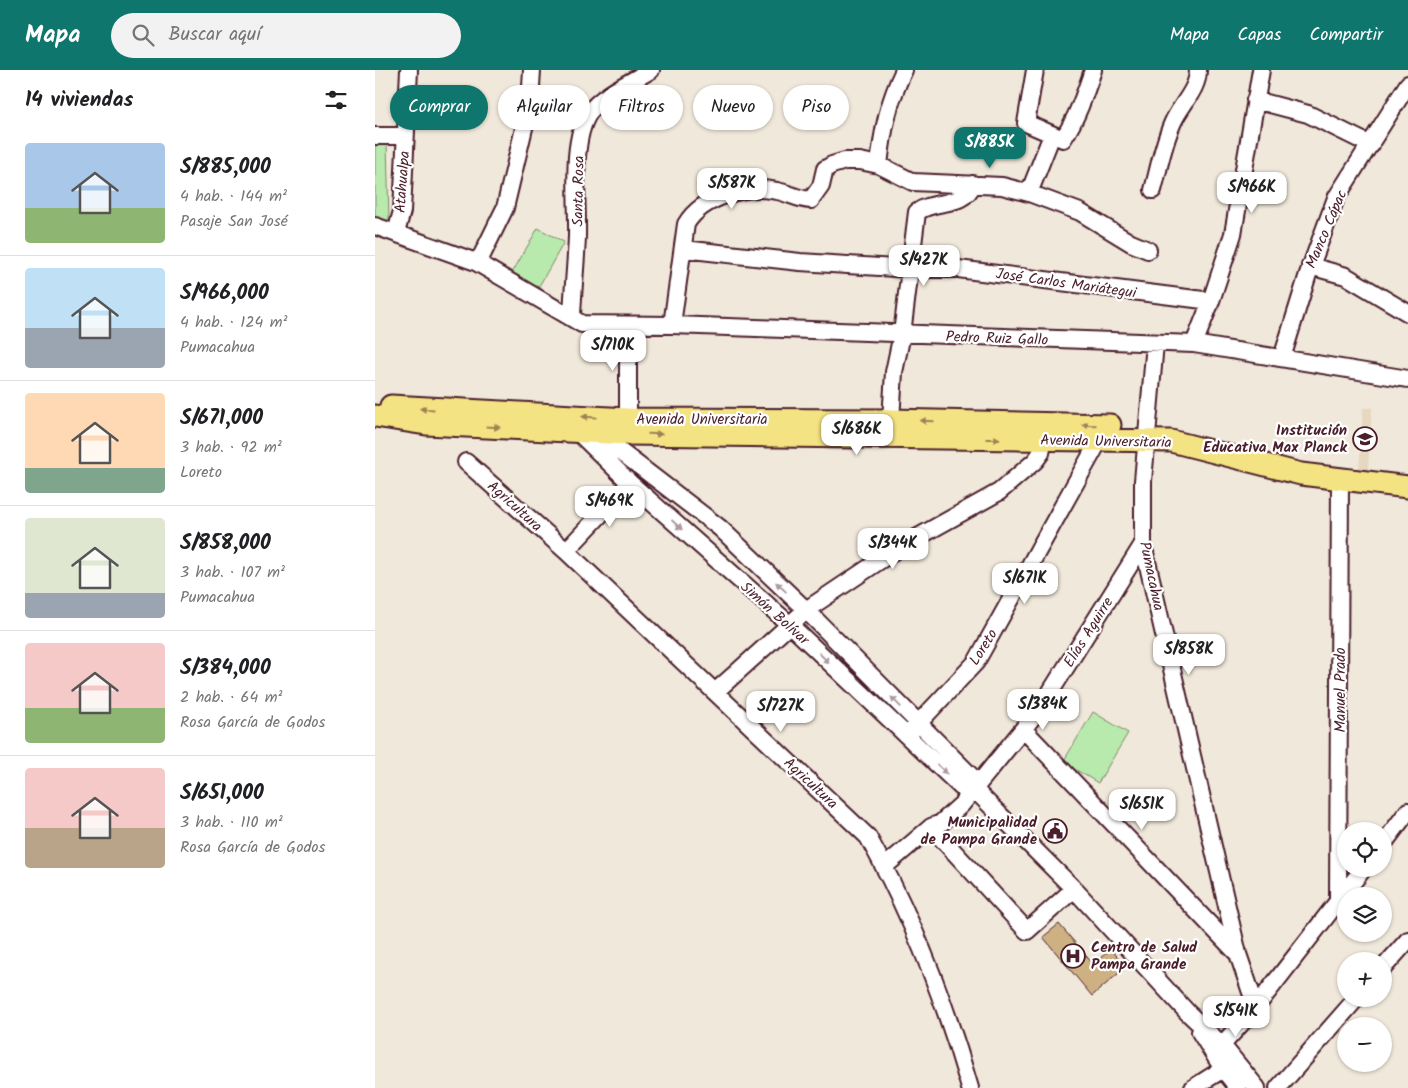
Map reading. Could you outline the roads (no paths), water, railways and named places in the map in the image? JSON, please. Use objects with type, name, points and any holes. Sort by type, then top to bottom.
[{"type":"main road","name":"Avenida Universitaria","points":[[375,405],[629,419],[891,420],[1148,433],[1171,441],[1301,474],[1408,488]]},
{"type":"main road","name":"Avenida Universitaria","points":[[375,416],[426,424],[587,432],[1044,439],[1100,439],[1148,433]]},
{"type":"street","name":"Atahualpa","points":[[396,233],[402,211],[409,70]]},
{"type":"street","points":[[476,262],[482,255],[505,208],[530,103],[532,70]]},
{"type":"street","name":"Santa Rosa","points":[[577,320],[576,166],[583,125],[589,113],[598,103],[651,70]]},
{"type":"street","points":[[879,165],[883,127],[888,109],[905,70]]},
{"type":"street","points":[[1035,70],[1026,123],[1063,139],[1070,129],[1093,70]]},
{"type":"street","points":[[1194,344],[1211,301],[1233,234],[1261,70]]},
{"type":"street","points":[[1153,190],[1173,123],[1194,89],[1198,74]]},
{"type":"street","name":"Manco Cápac","points":[[1282,358],[1310,266],[1336,198],[1371,146],[1408,84]]},
{"type":"street","points":[[1255,100],[1309,114],[1371,146]]},
{"type":"street","points":[[1029,193],[1052,135]]},
{"type":"street","points":[[375,136],[405,136]]},
{"type":"street","points":[[672,325],[686,224],[691,214],[715,199],[761,189],[777,190],[803,200],[811,200],[821,186],[825,169],[845,161],[860,161],[879,165],[913,182],[1002,186],[1029,193],[1080,212],[1148,250]]},
{"type":"street","points":[[891,420],[894,372],[902,334],[917,212],[932,206],[955,201],[971,190],[973,184]]},
{"type":"street","points":[[375,226],[476,262],[577,320]]},
{"type":"street","name":"José Carlos Mariátegui","points":[[683,249],[759,259],[911,269],[958,269],[1211,301]]},
{"type":"street","points":[[1310,266],[1346,276],[1408,313]]},
{"type":"street","name":"Pedro Ruiz Gallo","points":[[577,320],[628,325],[1194,344],[1408,379]]},
{"type":"street","points":[[628,325],[629,419]]},
{"type":"street","name":"Pumacahua","points":[[1155,343],[1143,481],[1143,544],[1238,954],[1256,1007]]},
{"type":"street","name":"Simón Bolívar","points":[[587,432],[630,483],[789,624],[962,788],[973,788]]},
{"type":"street","name":"Simón Bolívar","points":[[587,432],[719,528],[806,610],[972,777],[973,788],[1074,889],[1188,1013],[1222,1045],[1257,1088]]},
{"type":"street","points":[[715,692],[806,610],[899,547],[999,492],[1035,461],[1041,453],[1044,439]]},
{"type":"street","name":"Loreto","points":[[906,736],[975,662],[1100,439]]},
{"type":"street","name":"Agricultura","points":[[466,462],[566,551],[868,837],[884,867],[940,993],[970,1088]]},
{"type":"street","name":"Manuel Prado","points":[[1338,887],[1340,480]]},
{"type":"street","points":[[566,551],[630,483]]},
{"type":"street","name":"Elías Aguirre","points":[[884,867],[931,827],[941,823],[962,804],[973,788],[1024,730],[1041,708],[1143,544]]},
{"type":"street","points":[[1024,730],[1238,954]]},
{"type":"street","points":[[1392,832],[1408,811]]},
{"type":"street","points":[[931,827],[1027,931],[1074,889]]},
{"type":"street","points":[[1348,887],[1357,877]]},
{"type":"street","points":[[1222,1045],[1256,1007],[1337,901]]},
{"type":"street","points":[[1392,958],[1408,940]]},
{"type":"street","points":[[1278,1088],[1349,1007]]},
{"type":"street","name":"Simón Bolívar","points":[[1188,1013],[1223,1069],[1238,1088]]},
{"type":"street","points":[[1193,1088],[1223,1069]]},
{"type":"place","name":"Institución Educativa Max Planck","points":[[1365,439]]},
{"type":"place","name":"Municipalidad de Pampa Grande","points":[[1055,831]]},
{"type":"place","name":"Centro de Salud Pampa Grande","points":[[1073,956]]}]
